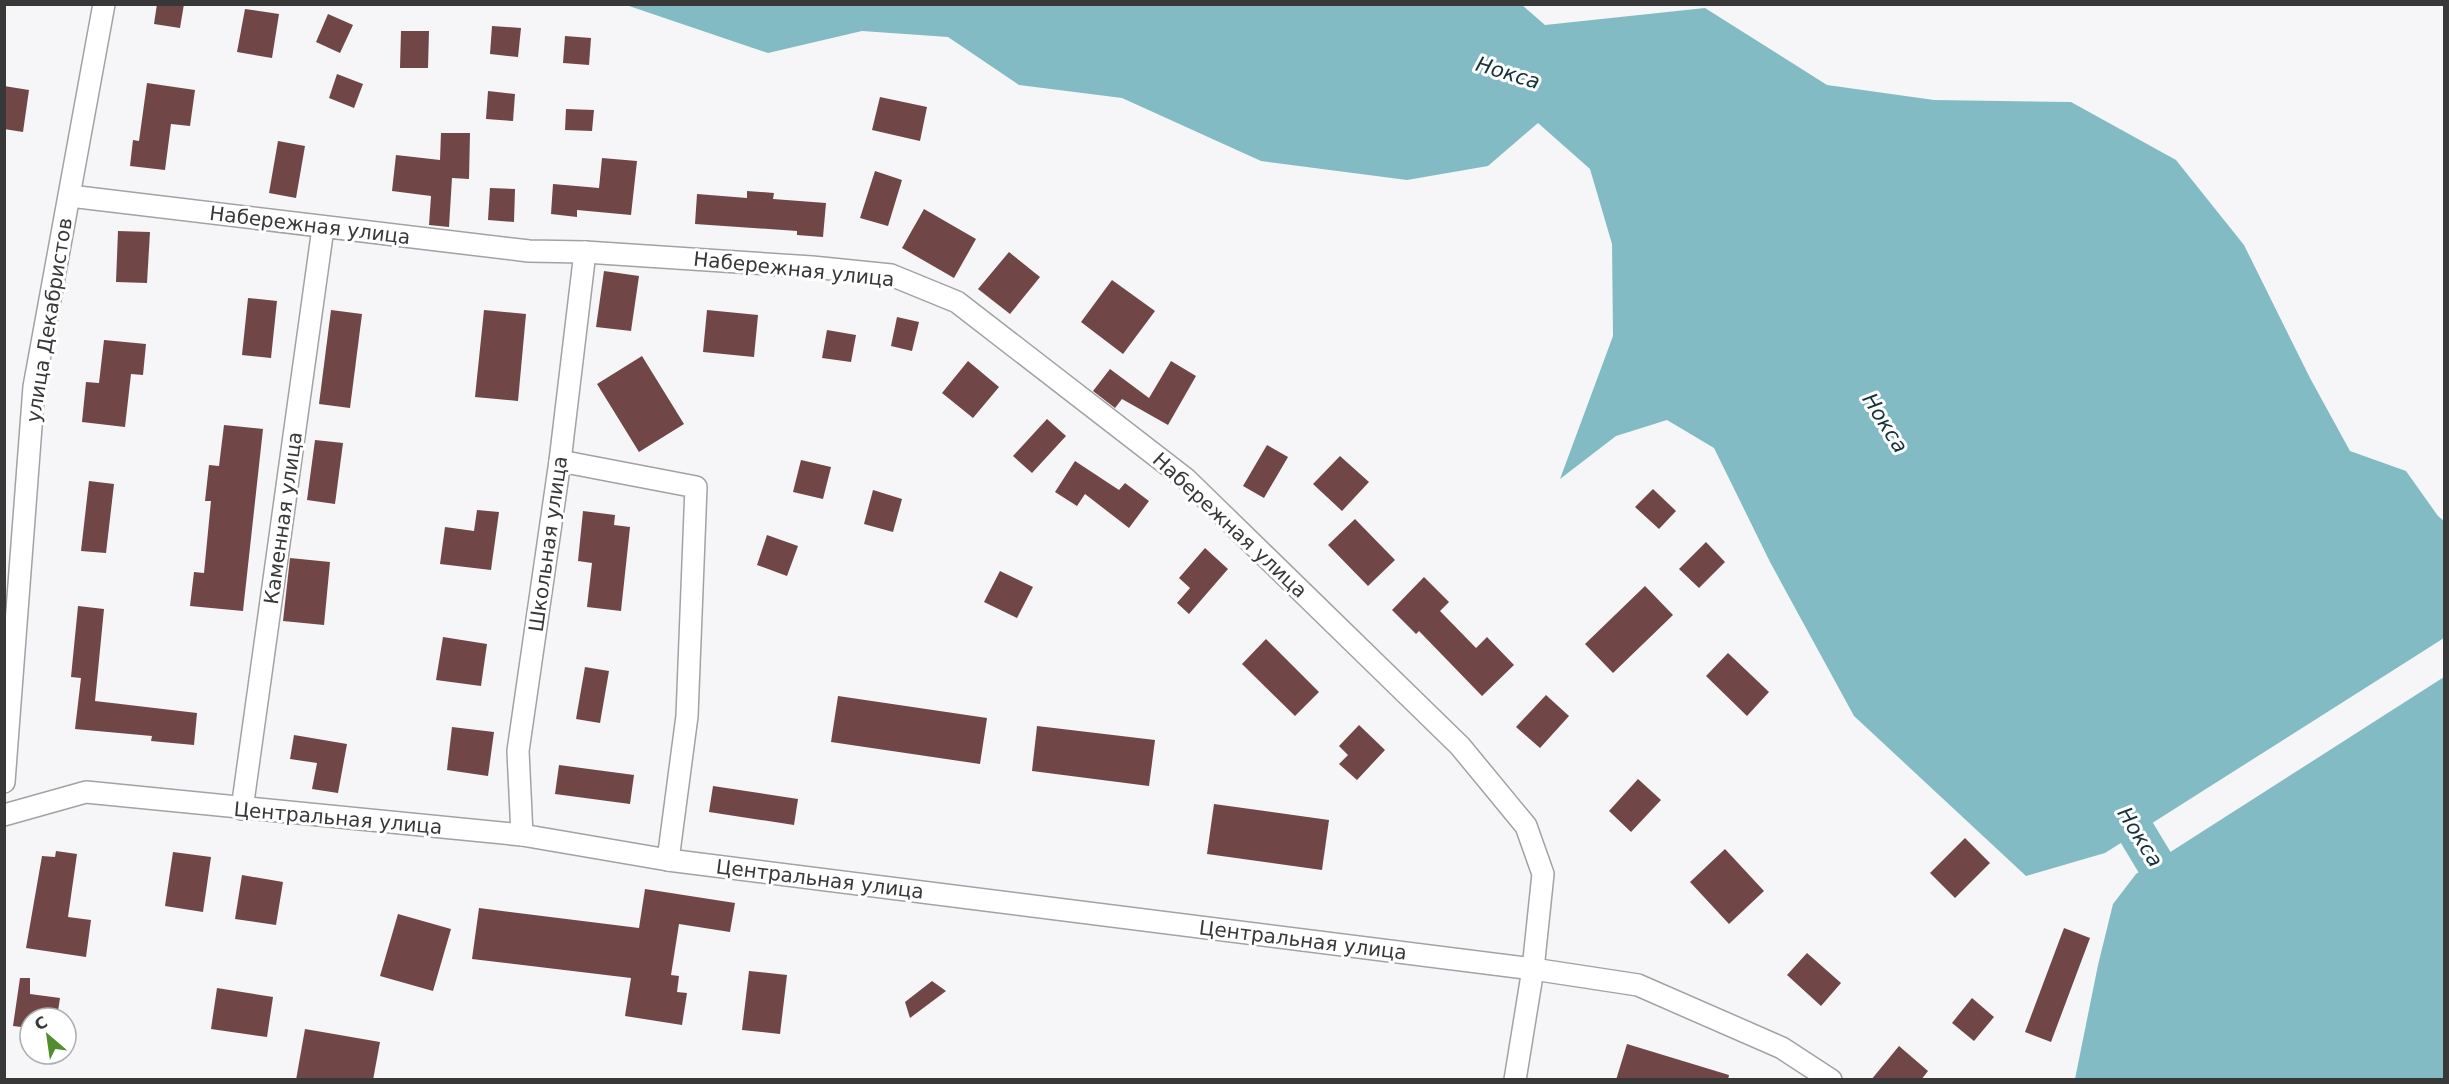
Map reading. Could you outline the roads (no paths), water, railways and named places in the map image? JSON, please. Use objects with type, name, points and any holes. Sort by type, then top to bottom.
[{"type":"street","name":"улица Декабристов","points":[[4,782],[34,387],[104,4]]},
{"type":"street","name":"Набережная улица","points":[[69,196],[529,251],[585,252],[812,267],[891,275],[957,302],[1186,479],[1460,746],[1526,826],[1543,874],[1533,969]]},
{"type":"street","name":"Каменная улица","points":[[242,809],[324,228]]},
{"type":"street","name":"Школьная улица","points":[[522,835],[518,751],[560,461],[585,252]]},
{"type":"street","points":[[560,461],[696,487],[687,716],[668,860]]},
{"type":"street","name":"Центральная улица","points":[[4,815],[86,792],[522,835],[668,860],[1638,984],[1782,1048],[1831,1080]]},
{"type":"street","points":[[1515,1080],[1533,969]]},
{"type":"water","points":[[626,5],[1522,5],[1545,25],[1705,8],[1827,85],[1934,100],[2071,102],[2176,160],[2244,245],[2310,378],[2350,451],[2406,471],[2444,521],[2444,638],[2105,853],[2026,876],[1854,716],[1770,562],[1714,448],[1667,420],[1616,436],[1560,479],[1613,336],[1612,244],[1590,169],[1538,123],[1488,166],[1407,180],[1261,161],[1122,98],[1019,85],[948,37],[862,31],[768,53]]},
{"type":"water","points":[[2444,677],[2444,1079],[2075,1079],[2113,904],[2136,874]]},
{"type":"waterway","name":"Нокса","points":[[2111,790],[2181,906]]}]
